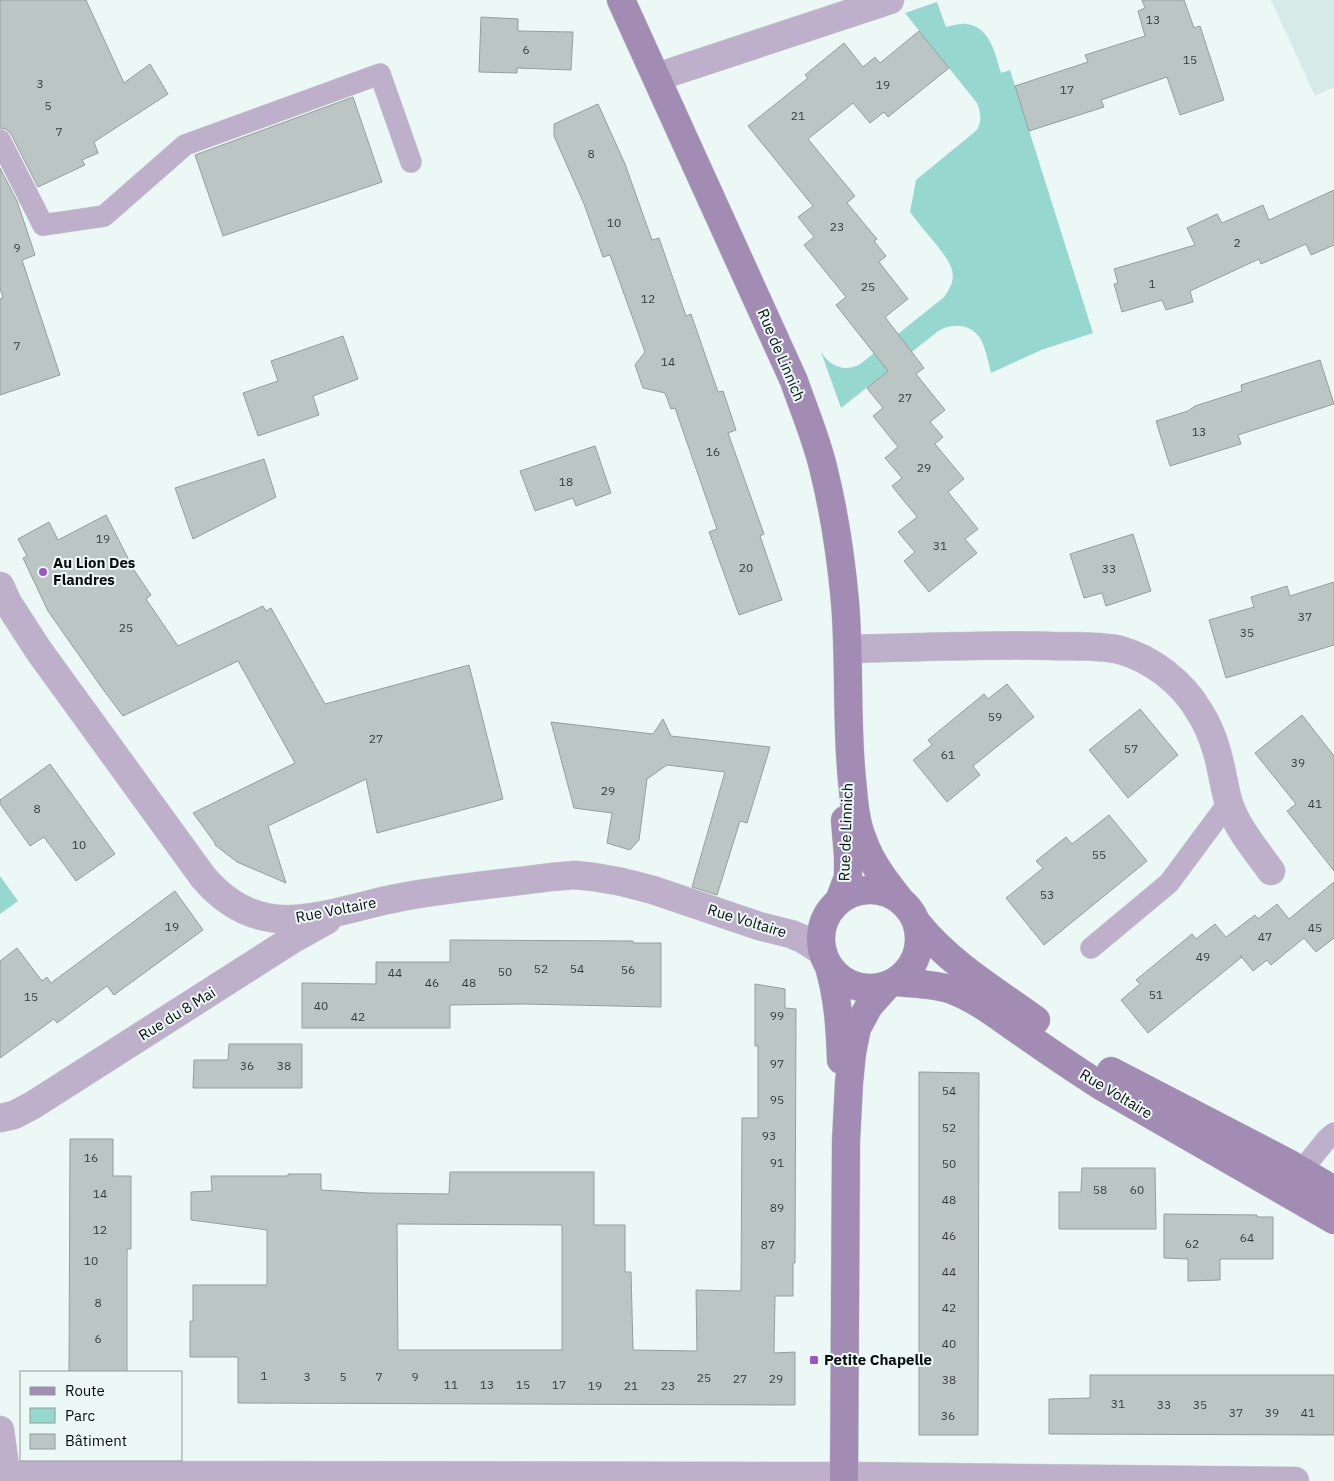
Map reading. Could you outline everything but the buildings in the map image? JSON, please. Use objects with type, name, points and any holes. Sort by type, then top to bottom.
[{"type":"street","name":"Rue de Linnich","points":[[622,0],[794,381],[814,436],[823,467],[836,535],[845,603],[848,649],[850,761],[857,821],[862,840],[876,867],[901,900]]},
{"type":"street","points":[[657,77],[890,0]]},
{"type":"street","name":"Rue Voltaire","points":[[0,586],[13,611],[39,651],[203,877],[215,891],[232,904],[250,913],[267,918],[290,920],[397,898],[575,875],[622,882],[653,890],[759,926],[791,934],[803,939],[826,960]]},
{"type":"street","points":[[848,649],[1028,645],[1104,648],[1138,657],[1172,678],[1198,710],[1208,728],[1217,752],[1229,802],[1236,820],[1245,836],[1271,871]]},
{"type":"street","name":"Rue de Linnich","points":[[839,901],[848,877],[844,800],[850,761]]},
{"type":"street","points":[[844,1478],[846,1141],[852,1053],[857,1028],[869,1006],[891,984],[907,973],[915,960],[920,946],[918,924],[911,911],[895,896],[881,891],[866,890],[852,894],[839,901],[824,920],[821,936],[826,960],[835,987],[838,1010],[846,1141]]},
{"type":"street","name":"Rue du 8 Mai","points":[[0,1118],[14,1115],[33,1105],[293,939],[352,907]]},
{"type":"street","name":"Rue Voltaire","points":[[918,924],[940,948],[976,977],[1109,1070],[1302,1170],[1334,1190]]},
{"type":"street","points":[[826,960],[840,979],[854,986],[870,989],[891,984]]},
{"type":"street","name":"Rue Voltaire","points":[[891,984],[939,987],[952,990],[964,996],[996,1015],[1101,1086],[1334,1220]]},
{"type":"street","points":[[0,1430],[7,1478],[844,1478],[1295,1481]]},
{"type":"lane","points":[[0,140],[43,225],[104,216],[185,145],[380,74],[411,162]]},
{"type":"lane","points":[[1091,948],[1170,883],[1229,802]]},
{"type":"lane","points":[[1302,1170],[1334,1133]]},
{"type":"shaded area","points":[[1271,0],[1334,0],[1334,87],[1315,96]]},
{"type":"green space","points":[[937,2],[946,27],[966,24],[981,30],[994,50],[1001,73],[1010,70],[1093,333],[1041,350],[991,373],[984,346],[976,333],[965,327],[948,327],[937,332],[841,408],[821,352],[828,361],[842,368],[859,365],[943,298],[952,283],[952,269],[949,263],[910,212],[916,180],[977,130],[980,120],[977,103],[905,13]]},
{"type":"green space","points":[[0,876],[18,901],[0,914]]},
{"type":"place","name":"Au Lion Des Flandres","points":[[43,572]]},
{"type":"place","name":"Petite Chapelle","points":[[814,1360]]}]
